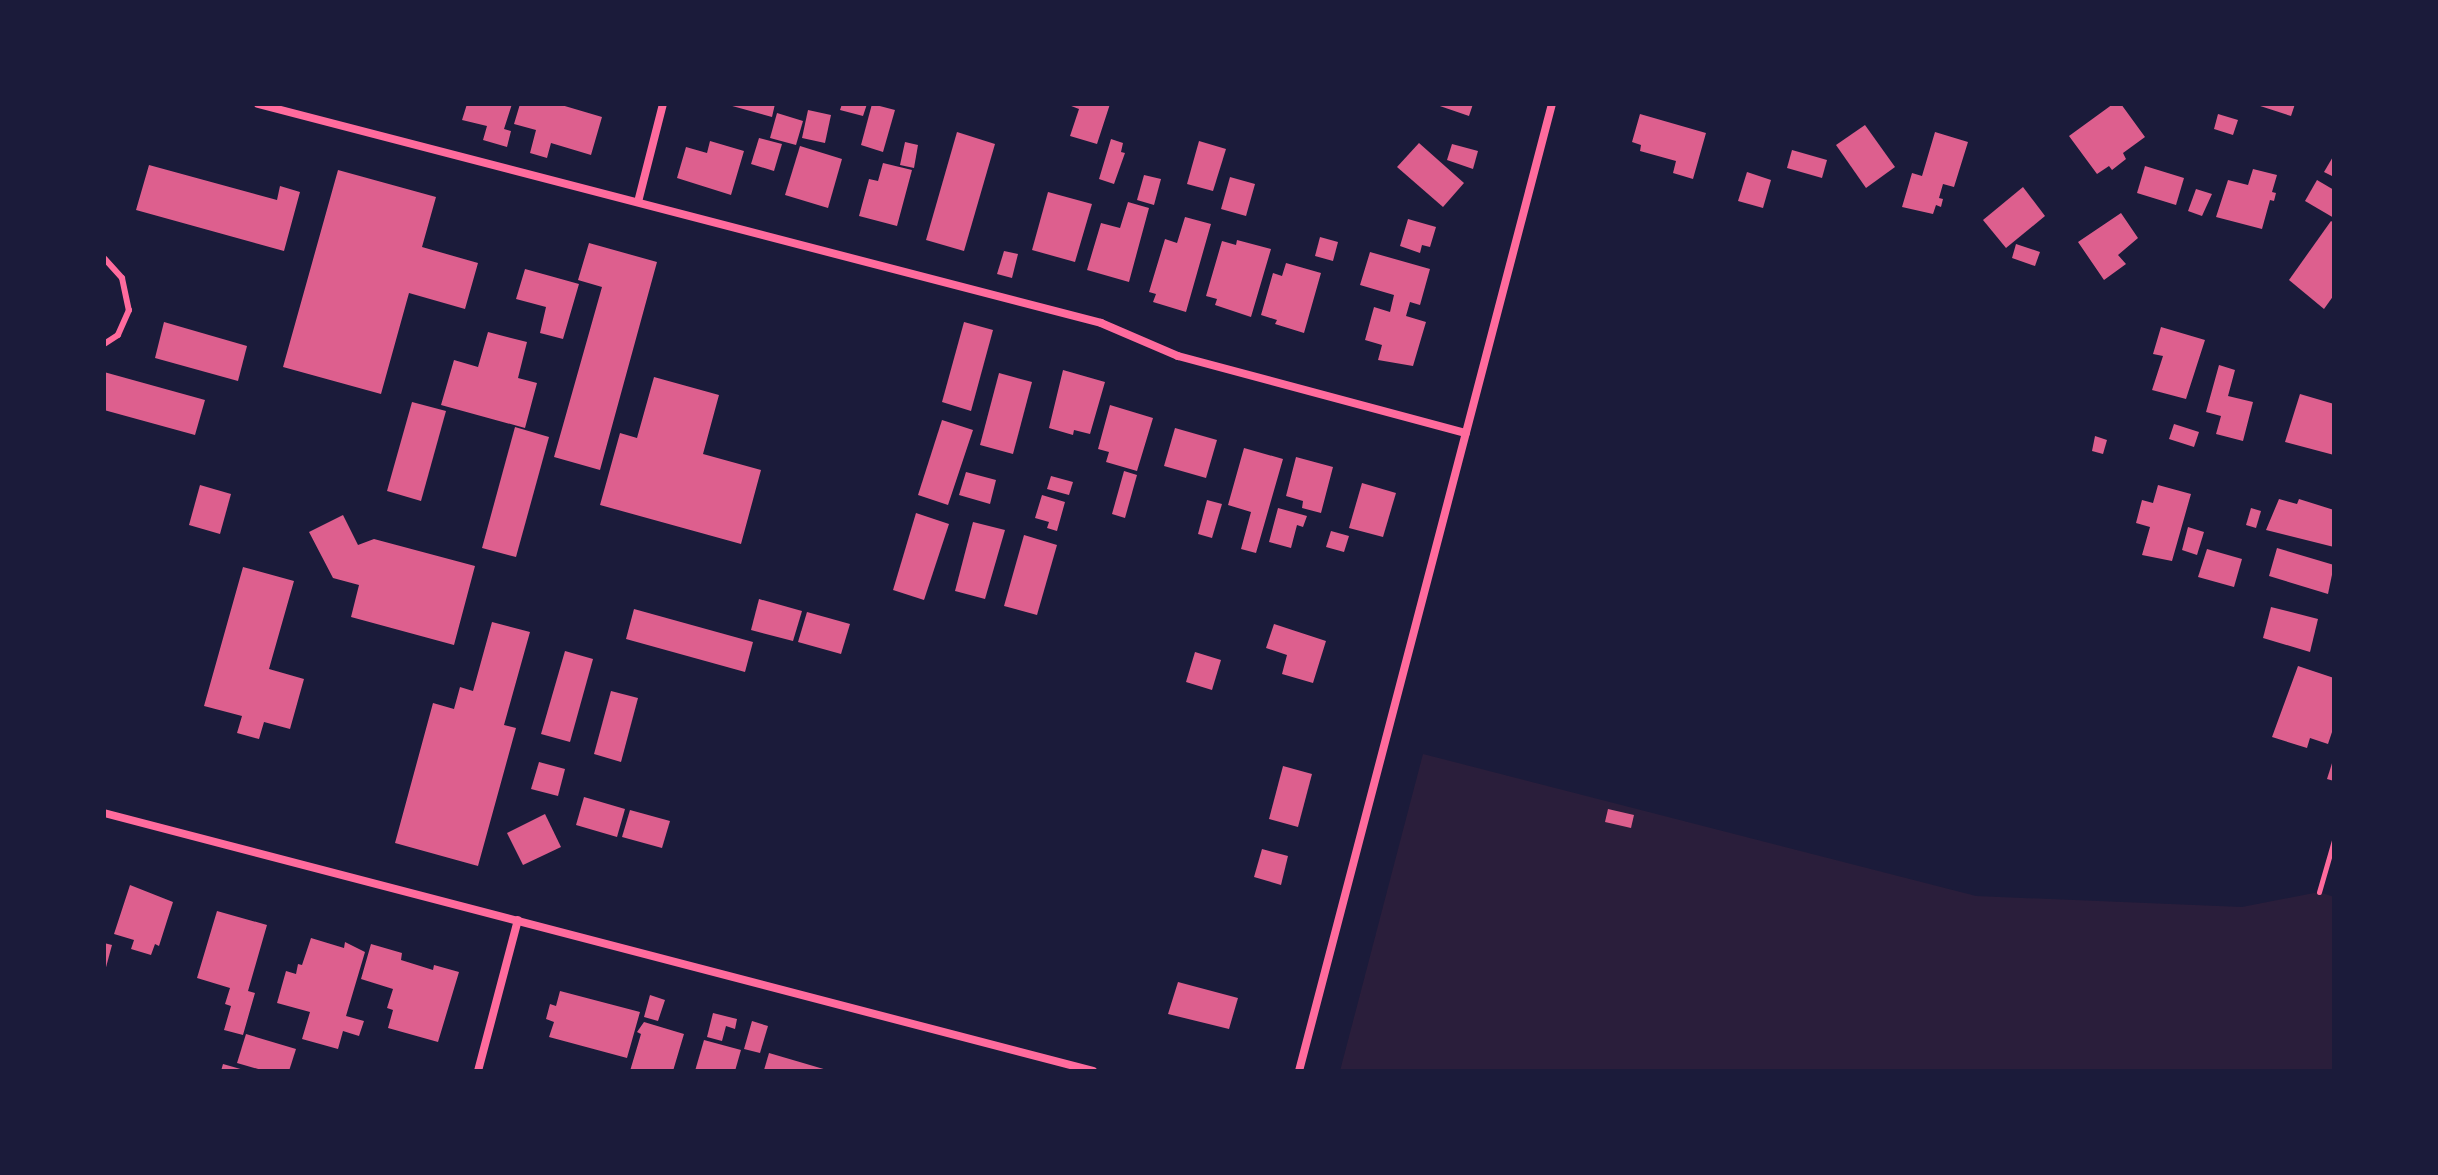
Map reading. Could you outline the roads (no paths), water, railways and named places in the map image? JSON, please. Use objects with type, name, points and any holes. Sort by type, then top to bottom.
[{"type":"street","points":[[258,104],[1101,323],[1178,356],[1466,433]]},
{"type":"street","points":[[638,202],[663,104]]},
{"type":"street","points":[[1299,1071],[1552,104]]},
{"type":"street","points":[[104,813],[1093,1071]]},
{"type":"street","points":[[478,1071],[518,920]]},
{"type":"lane","points":[[104,258],[122,278],[129,310],[118,335],[104,344]]}]
